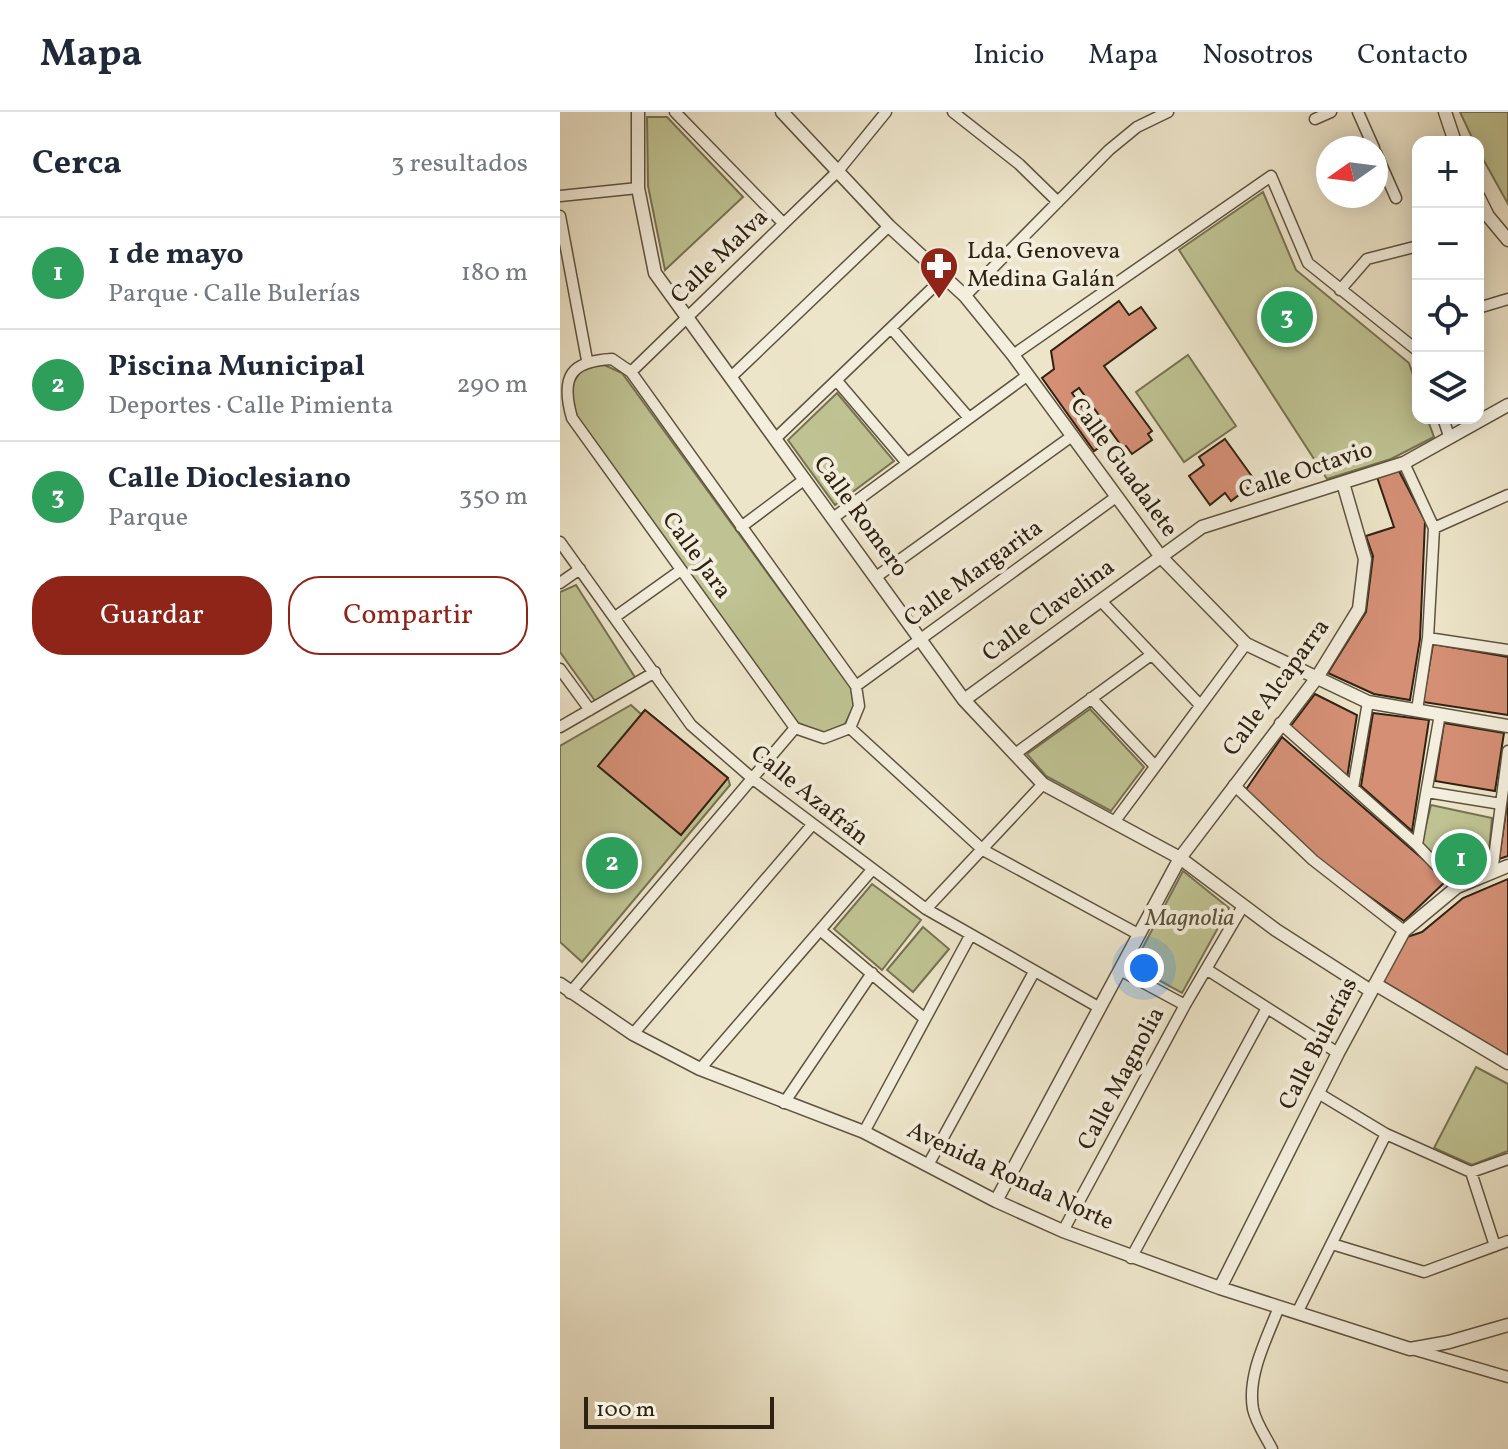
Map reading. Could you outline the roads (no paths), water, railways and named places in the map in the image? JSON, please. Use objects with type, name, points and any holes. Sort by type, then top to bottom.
[{"type":"street","name":"Calle Romero","points":[[638,112],[638,188],[655,273],[964,700],[1043,784],[1180,858],[1243,906],[1373,988],[1508,1063]]},
{"type":"street","points":[[675,112],[783,223]]},
{"type":"street","name":"Calle Guadalete","points":[[782,112],[889,226],[965,296],[1013,355],[1161,557],[1246,644],[1368,702],[1508,726]]},
{"type":"street","name":"Calle Malva","points":[[631,372],[838,171],[886,112]]},
{"type":"street","points":[[953,112],[1058,202]]},
{"type":"street","points":[[969,124],[977,112]]},
{"type":"street","points":[[965,296],[1118,142],[1137,127],[1168,112]]},
{"type":"street","points":[[1315,119],[1331,112]]},
{"type":"street","points":[[1358,112],[1369,136]]},
{"type":"street","points":[[1445,112],[1453,136]]},
{"type":"street","points":[[1013,355],[1271,176],[1308,263],[1412,346]]},
{"type":"street","points":[[1388,180],[1396,198]]},
{"type":"street","points":[[560,196],[638,188]]},
{"type":"street","points":[[560,216],[587,360],[612,359],[631,372],[856,686],[859,706],[850,728],[824,738],[795,728],[565,989]]},
{"type":"street","points":[[1484,220],[1508,240]]},
{"type":"street","points":[[731,377],[889,226]]},
{"type":"street","points":[[1340,290],[1367,259],[1412,248]]},
{"type":"street","points":[[776,438],[944,277]]},
{"type":"street","points":[[1484,306],[1508,299]]},
{"type":"street","points":[[891,328],[969,418]]},
{"type":"street","name":"Calle Jara","points":[[587,360],[572,369],[561,383],[564,402],[572,418],[795,728]]},
{"type":"street","points":[[833,518],[1028,375]]},
{"type":"street","points":[[837,381],[907,463]]},
{"type":"street","name":"Calle Octavio","points":[[1161,557],[1202,527],[1404,463],[1508,405]]},
{"type":"street","points":[[1445,424],[1449,436]]},
{"type":"street","points":[[876,577],[1072,436]]},
{"type":"street","points":[[1404,463],[1434,528],[1428,638],[1417,710]]},
{"type":"street","points":[[741,527],[805,479]]},
{"type":"street","name":"Calle Alcaparra","points":[[996,1201],[1180,858],[1316,679],[1359,609],[1365,559],[1343,483]]},
{"type":"street","points":[[1434,528],[1508,495]]},
{"type":"street","name":"Calle Margarita","points":[[856,686],[1116,497]]},
{"type":"street","name":"Calle Azafrán","points":[[560,542],[691,725],[753,779],[871,871],[926,909],[1100,1008]]},
{"type":"street","name":"Calle Clavelina","points":[[964,700],[1161,557]]},
{"type":"street","points":[[560,583],[580,569]]},
{"type":"street","points":[[615,617],[681,570]]},
{"type":"street","points":[[1101,601],[1200,705]]},
{"type":"street","points":[[1428,638],[1508,650]]},
{"type":"street","points":[[1115,821],[1246,644]]},
{"type":"street","points":[[1015,754],[1151,655]]},
{"type":"street","points":[[560,669],[590,710]]},
{"type":"street","points":[[560,727],[655,672]]},
{"type":"street","points":[[1091,698],[1155,766]]},
{"type":"street","points":[[1353,788],[1368,702]]},
{"type":"street","points":[[1417,845],[1440,714]]},
{"type":"street","points":[[1280,723],[1417,845],[1457,887]]},
{"type":"street","points":[[850,728],[983,850],[1138,934]]},
{"type":"street","points":[[1492,873],[1508,751]]},
{"type":"street","points":[[926,909],[1043,784]]},
{"type":"street","points":[[1234,785],[1313,860],[1404,931]]},
{"type":"street","points":[[1427,792],[1501,804]]},
{"type":"street","points":[[633,1034],[812,825]]},
{"type":"street","name":"Calle Bulerías","points":[[1220,1288],[1338,1053],[1404,931],[1457,887],[1508,866]]},
{"type":"street","points":[[700,1069],[871,871]]},
{"type":"street","name":"Calle Magnolia","points":[[1063,1231],[1185,1005],[1243,906]]},
{"type":"street","points":[[820,930],[925,1019]]},
{"type":"street","points":[[864,1132],[970,936]]},
{"type":"street","points":[[1206,969],[1338,1053]]},
{"type":"street","points":[[1120,970],[1185,1005]]},
{"type":"street","points":[[928,1165],[1034,972]]},
{"type":"street","points":[[784,1103],[872,973]]},
{"type":"street","name":"Avenida Ronda Norte","points":[[565,989],[633,1034],[700,1069],[864,1132],[996,1201],[1131,1258],[1410,1349],[1449,1342],[1508,1325]]},
{"type":"street","points":[[1131,1258],[1267,1008]]},
{"type":"street","points":[[1318,1093],[1386,1134],[1471,1172],[1508,1159]]},
{"type":"street","points":[[1297,1313],[1386,1134]]},
{"type":"street","points":[[1471,1172],[1495,1246]]},
{"type":"street","points":[[1332,1244],[1424,1272],[1508,1241]]},
{"type":"street","points":[[1272,1449],[1253,1412],[1252,1390],[1258,1361],[1279,1307]]},
{"type":"street","points":[[1410,1349],[1508,1377]]},
{"type":"place","name":"Lda. Genoveva Medina Galán","points":[[939,300]]},
{"type":"place","name":"Calle Dioclesiano","points":[[1287,317]]},
{"type":"place","name":"1 de mayo","points":[[1461,859]]},
{"type":"place","name":"Piscina Municipal","points":[[612,863]]},
{"type":"park label","name":"Magnolia","points":[[1190,919]]}]
